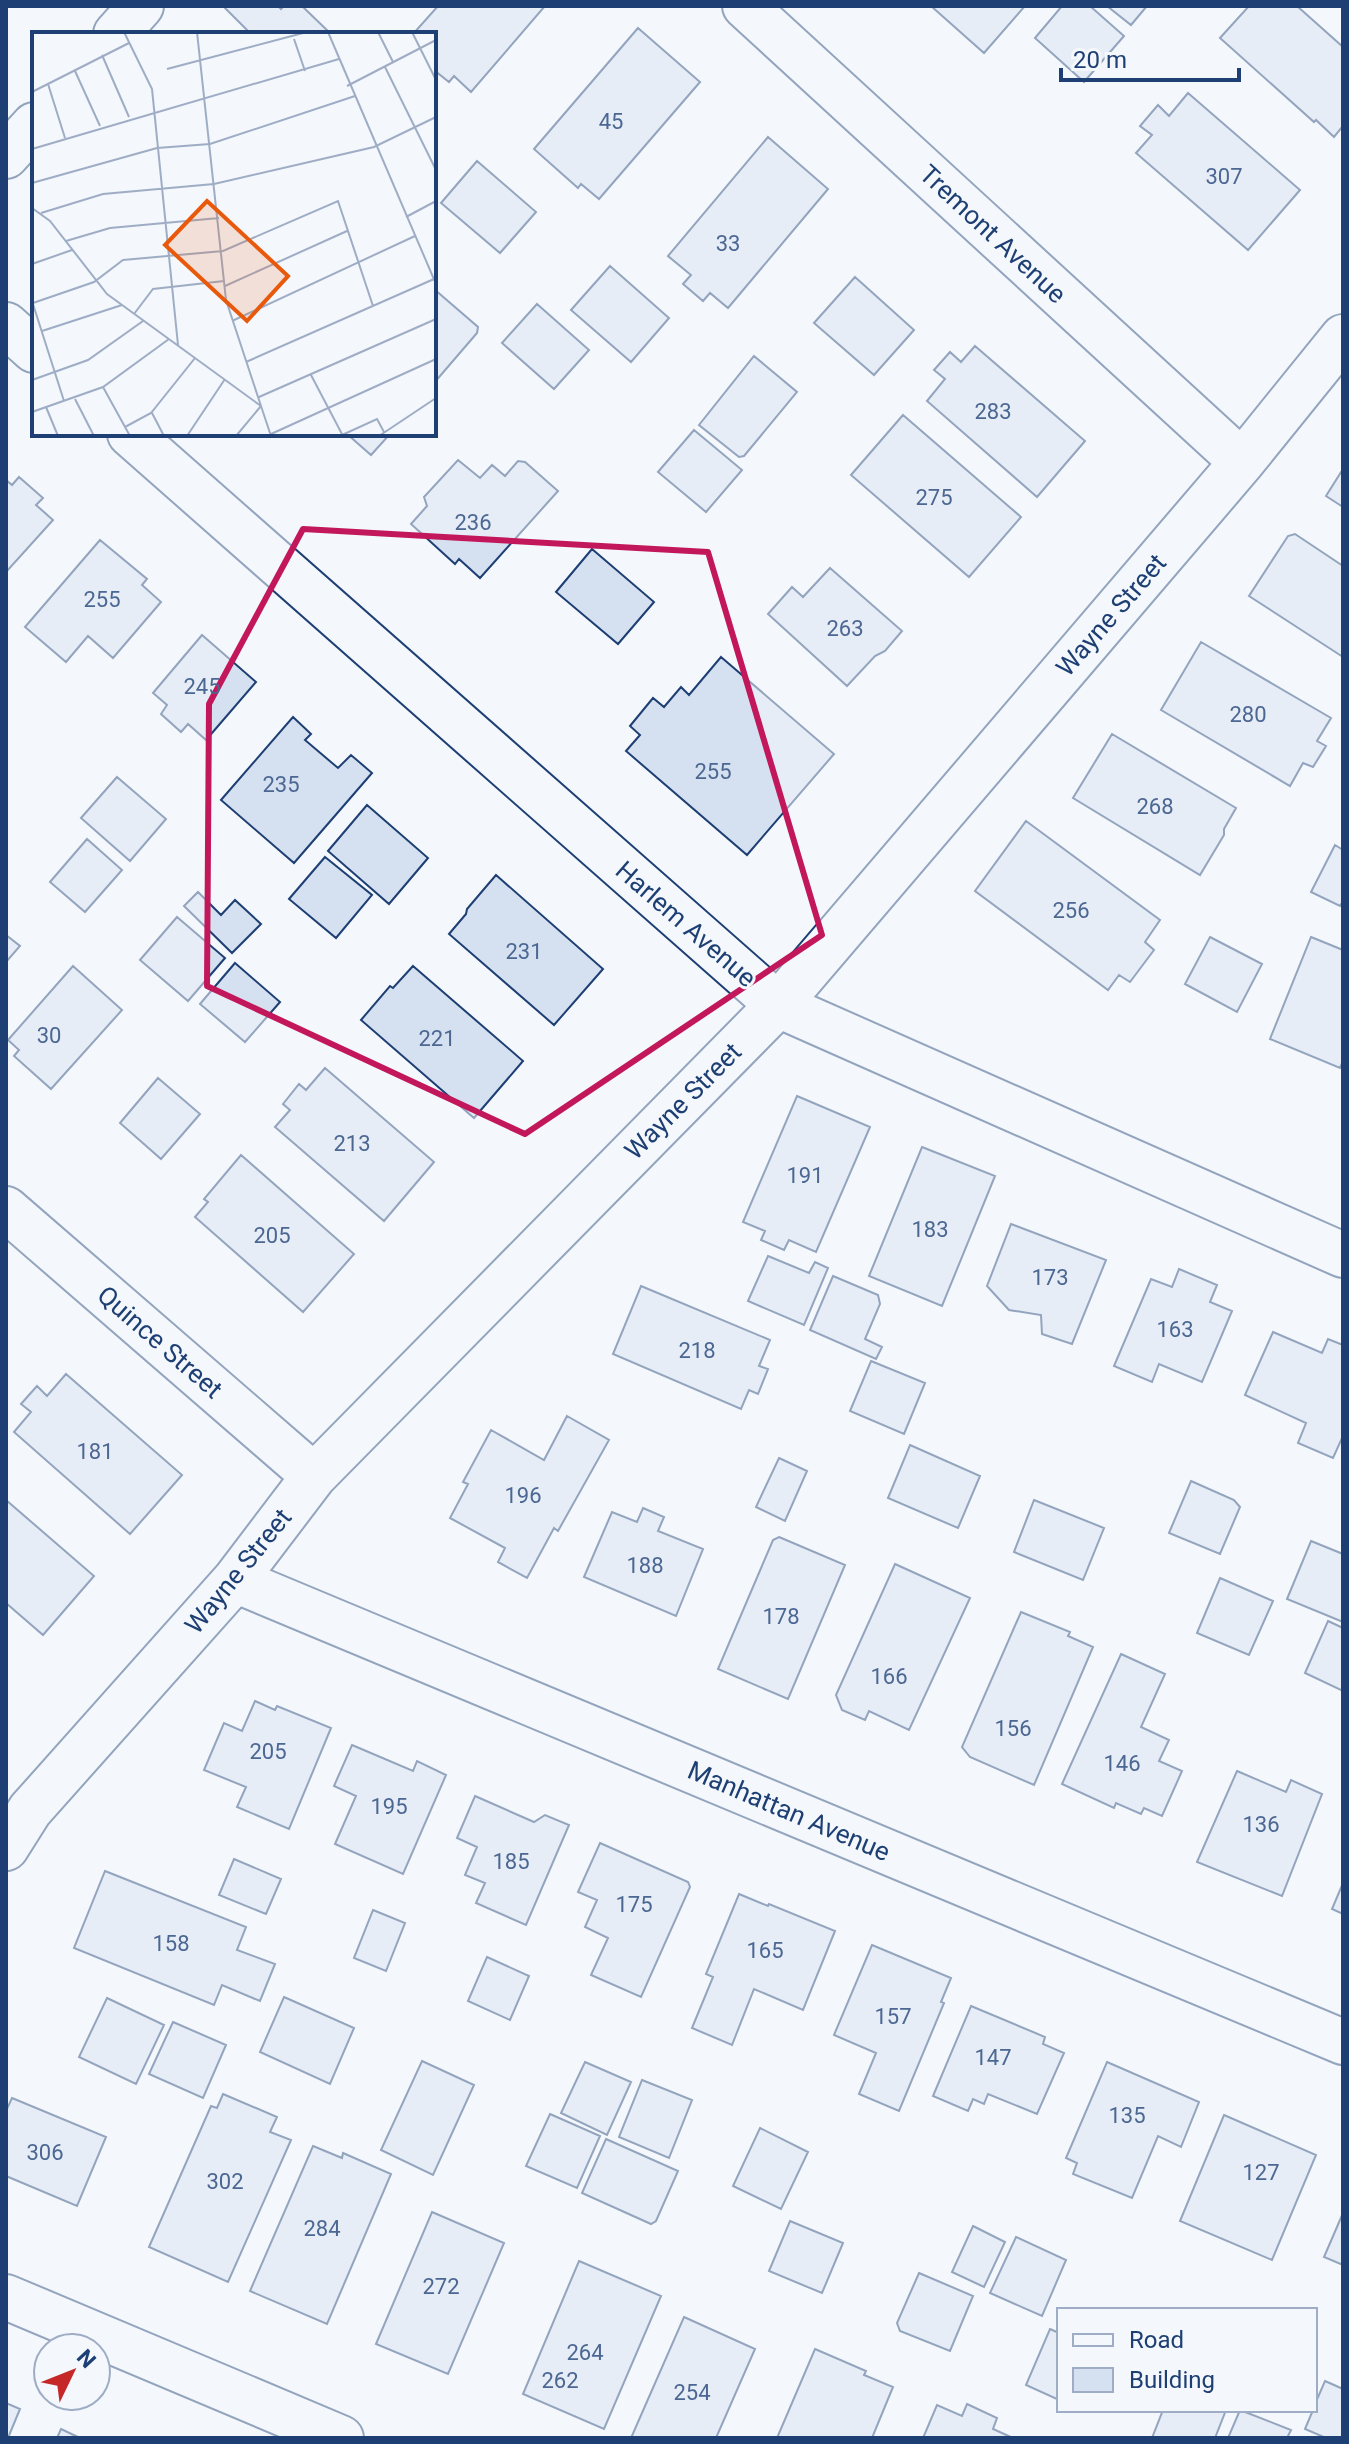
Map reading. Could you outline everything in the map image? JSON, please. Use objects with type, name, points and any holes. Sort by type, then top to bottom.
[{"type":"street","points":[[118,32],[141,6]]},
{"type":"street","name":"Tremont Avenue","points":[[745,6],[1242,462]]},
{"type":"street","points":[[6,156],[32,127]]},
{"type":"street","points":[[6,325],[32,348]]},
{"type":"street","name":"Wayne Street","points":[[6,1848],[30,1810],[235,1580],[314,1476],[778,1005],[1242,462],[1343,337]]},
{"type":"street","name":"Harlem Avenue","points":[[132,436],[778,1005],[1343,1255]]},
{"type":"street","name":"Quince Street","points":[[6,1209],[314,1476]]},
{"type":"street","name":"Manhattan Avenue","points":[[235,1580],[1343,2042]]},
{"type":"street","points":[[6,2297],[341,2438]]},
{"type":"highlighted area","points":[[303,529],[708,552],[822,935],[525,1134],[207,986],[209,704]]},
{"type":"building","points":[[278,6],[281,9],[284,6],[302,6],[329,32],[249,32],[224,7]]},
{"type":"building","points":[[438,6],[545,6],[471,92],[454,76],[449,82],[436,72],[436,32],[415,32]]},
{"type":"building","points":[[931,6],[1025,6],[984,53]]},
{"type":"building","points":[[1062,6],[1090,6],[1124,36],[1084,82],[1035,38]]},
{"type":"building","points":[[1107,6],[1147,6],[1131,25]]},
{"type":"building","points":[[1249,6],[1297,6],[1343,47],[1343,126],[1334,137],[1220,38]]},
{"type":"building","points":[[638,28],[700,82],[599,199],[581,184],[578,188],[534,149]]},
{"type":"building","points":[[1188,93],[1300,190],[1248,250],[1136,153],[1152,135],[1140,126],[1158,105],[1169,116]]},
{"type":"building","points":[[768,137],[828,189],[728,308],[710,293],[703,301],[683,284],[691,275],[668,256]]},
{"type":"building","points":[[477,161],[536,212],[500,253],[441,203]]},
{"type":"building","points":[[610,266],[669,318],[631,362],[571,310]]},
{"type":"building","points":[[855,277],[914,330],[874,375],[814,323]]},
{"type":"building","points":[[436,291],[478,327],[477,333],[436,381]]},
{"type":"building","points":[[537,304],[589,350],[554,389],[502,343]]},
{"type":"building","points":[[975,346],[1085,441],[1037,497],[927,401],[945,379],[934,370],[950,352],[961,362]]},
{"type":"building","points":[[754,356],[797,392],[744,456],[739,457],[699,425]]},
{"type":"building","points":[[903,415],[1021,517],[969,577],[851,475]]},
{"type":"building","points":[[694,430],[742,470],[706,512],[658,472]]},
{"type":"building","points":[[349,436],[388,436],[371,455]]},
{"type":"building","points":[[458,460],[480,478],[492,465],[505,476],[518,461],[525,462],[558,491],[480,578],[459,559],[455,564],[411,524],[427,506],[424,497]]},
{"type":"building","points":[[1343,469],[1343,507],[1326,496]]},
{"type":"building","points":[[19,477],[43,498],[36,505],[53,520],[7,571],[6,480],[12,485]]},
{"type":"building","points":[[1295,534],[1343,566],[1343,657],[1249,596],[1288,536]]},
{"type":"building","points":[[100,540],[147,579],[142,585],[161,602],[113,658],[88,636],[66,662],[25,627]]},
{"type":"building","points":[[592,549],[654,602],[618,644],[556,592]]},
{"type":"building","points":[[830,568],[902,631],[847,686],[768,614],[792,587],[803,597]]},
{"type":"building","points":[[202,635],[256,682],[206,740],[188,724],[181,732],[161,714],[167,705],[153,693]]},
{"type":"building","points":[[1201,642],[1331,718],[1317,741],[1326,746],[1313,767],[1303,763],[1290,786],[1161,710]]},
{"type":"building","points":[[721,657],[834,754],[747,855],[626,751],[640,735],[630,726],[653,698],[664,707],[681,687],[689,695]]},
{"type":"building","points":[[293,717],[311,734],[305,740],[338,768],[351,755],[372,773],[294,863],[221,800]]},
{"type":"building","points":[[1112,734],[1236,808],[1200,875],[1073,798]]},
{"type":"building","points":[[117,777],[166,819],[130,861],[81,818]]},
{"type":"building","points":[[367,805],[428,858],[389,904],[328,851]]},
{"type":"building","points":[[1026,821],[1160,920],[1145,942],[1154,950],[1130,982],[1119,975],[1108,990],[975,891]]},
{"type":"building","points":[[87,839],[122,870],[85,912],[50,882]]},
{"type":"building","points":[[1335,845],[1343,850],[1343,901],[1340,906],[1311,892]]},
{"type":"building","points":[[325,857],[372,895],[336,938],[289,899]]},
{"type":"building","points":[[496,875],[603,969],[554,1025],[449,934]]},
{"type":"building","points":[[198,892],[221,915],[235,900],[261,924],[232,953],[184,906]]},
{"type":"building","points":[[177,917],[225,958],[188,1001],[140,960]]},
{"type":"building","points":[[6,935],[20,946],[6,962]]},
{"type":"building","points":[[1210,937],[1262,964],[1237,1012],[1185,984]]},
{"type":"building","points":[[1311,937],[1343,950],[1343,1061],[1340,1068],[1270,1039]]},
{"type":"building","points":[[235,963],[280,1002],[245,1042],[200,1004]]},
{"type":"building","points":[[73,966],[122,1010],[51,1089],[14,1056],[19,1050],[8,1040]]},
{"type":"building","points":[[413,966],[523,1061],[474,1118],[361,1020],[390,986],[393,988]]},
{"type":"building","points":[[325,1068],[434,1162],[384,1221],[275,1127],[290,1110],[283,1104],[299,1084],[306,1090]]},
{"type":"building","points":[[158,1078],[200,1114],[161,1159],[120,1123]]},
{"type":"building","points":[[797,1096],[870,1127],[816,1252],[789,1240],[784,1250],[761,1240],[765,1231],[743,1222]]},
{"type":"building","points":[[922,1147],[995,1176],[942,1306],[869,1276]]},
{"type":"building","points":[[241,1155],[354,1254],[303,1312],[195,1217],[208,1202],[204,1199]]},
{"type":"building","points":[[1011,1224],[1106,1260],[1072,1344],[1042,1334],[1041,1315],[1009,1310],[987,1286]]},
{"type":"building","points":[[768,1256],[809,1273],[815,1262],[828,1268],[804,1325],[748,1301]]},
{"type":"building","points":[[1179,1269],[1217,1285],[1210,1302],[1232,1311],[1202,1382],[1159,1364],[1152,1382],[1114,1366],[1151,1279],[1172,1287]]},
{"type":"building","points":[[833,1276],[878,1295],[880,1304],[865,1339],[882,1347],[876,1359],[810,1330]]},
{"type":"building","points":[[641,1286],[770,1340],[759,1366],[768,1369],[758,1394],[749,1390],[741,1409],[613,1354]]},
{"type":"building","points":[[1273,1332],[1322,1353],[1328,1339],[1343,1345],[1343,1436],[1333,1458],[1298,1443],[1306,1423],[1245,1395]]},
{"type":"building","points":[[871,1361],[925,1383],[904,1434],[850,1411]]},
{"type":"building","points":[[66,1374],[182,1475],[130,1534],[14,1432],[31,1412],[21,1404],[37,1386],[47,1396]]},
{"type":"building","points":[[567,1416],[609,1440],[558,1531],[554,1528],[527,1578],[498,1562],[505,1548],[450,1518],[468,1484],[463,1482],[491,1430],[544,1460]]},
{"type":"building","points":[[910,1445],[980,1476],[958,1528],[888,1498]]},
{"type":"building","points":[[779,1458],[807,1471],[785,1521],[756,1507]]},
{"type":"building","points":[[1191,1481],[1234,1500],[1240,1507],[1220,1554],[1169,1533]]},
{"type":"building","points":[[6,1500],[94,1576],[43,1635],[6,1603]]},
{"type":"building","points":[[1034,1500],[1104,1528],[1083,1580],[1014,1552]]},
{"type":"building","points":[[643,1508],[664,1517],[658,1531],[703,1549],[676,1616],[584,1577],[612,1512],[637,1522]]},
{"type":"building","points":[[779,1537],[845,1565],[788,1699],[718,1669],[773,1540]]},
{"type":"building","points":[[1311,1541],[1343,1554],[1343,1622],[1287,1599]]},
{"type":"building","points":[[895,1564],[970,1598],[909,1730],[869,1711],[865,1720],[842,1710],[836,1695]]},
{"type":"building","points":[[1220,1578],[1273,1601],[1249,1655],[1197,1633]]},
{"type":"building","points":[[1021,1612],[1070,1632],[1068,1636],[1093,1647],[1034,1785],[970,1757],[962,1747]]},
{"type":"building","points":[[1328,1621],[1343,1628],[1343,1691],[1305,1673]]},
{"type":"building","points":[[1121,1654],[1165,1674],[1141,1727],[1169,1740],[1159,1761],[1182,1771],[1162,1816],[1144,1808],[1141,1814],[1116,1803],[1114,1808],[1062,1784]]},
{"type":"building","points":[[255,1701],[275,1710],[277,1706],[331,1728],[289,1829],[237,1807],[246,1787],[204,1770],[224,1723],[242,1731]]},
{"type":"building","points":[[352,1745],[413,1771],[417,1761],[446,1775],[403,1874],[335,1844],[356,1796],[334,1786]]},
{"type":"building","points":[[1237,1771],[1286,1792],[1291,1780],[1322,1794],[1282,1896],[1197,1862]]},
{"type":"building","points":[[475,1796],[534,1822],[545,1815],[569,1825],[526,1925],[476,1903],[485,1883],[465,1875],[477,1847],[457,1838]]},
{"type":"building","points":[[600,1843],[688,1882],[690,1887],[641,1997],[591,1975],[608,1938],[585,1927],[597,1900],[578,1892]]},
{"type":"building","points":[[234,1859],[281,1879],[266,1914],[219,1895]]},
{"type":"building","points":[[105,1871],[246,1927],[237,1950],[275,1964],[260,2001],[222,1985],[214,2005],[74,1948]]},
{"type":"building","points":[[1343,1883],[1343,1914],[1332,1909]]},
{"type":"building","points":[[739,1894],[835,1931],[803,2010],[754,1989],[732,2045],[692,2028],[713,1977],[706,1974]]},
{"type":"building","points":[[373,1910],[405,1923],[386,1971],[354,1958]]},
{"type":"building","points":[[872,1945],[951,1978],[941,2002],[944,2003],[899,2111],[859,2094],[876,2053],[834,2035]]},
{"type":"building","points":[[487,1957],[529,1976],[510,2020],[468,2001]]},
{"type":"building","points":[[284,1997],[354,2028],[330,2084],[260,2052]]},
{"type":"building","points":[[107,1998],[164,2025],[136,2084],[79,2057]]},
{"type":"building","points":[[971,2006],[1045,2037],[1043,2044],[1064,2053],[1037,2114],[988,2094],[984,2104],[973,2099],[968,2111],[933,2096]]},
{"type":"building","points":[[173,2022],[226,2045],[203,2098],[149,2074]]},
{"type":"building","points":[[422,2061],[474,2085],[433,2175],[381,2150]]},
{"type":"building","points":[[585,2062],[631,2082],[607,2135],[561,2113]]},
{"type":"building","points":[[1107,2062],[1199,2102],[1181,2147],[1158,2136],[1132,2198],[1073,2174],[1077,2163],[1066,2158]]},
{"type":"building","points":[[642,2080],[692,2100],[669,2158],[619,2137]]},
{"type":"building","points":[[223,2094],[277,2117],[270,2132],[291,2140],[228,2282],[149,2247],[211,2106],[217,2108]]},
{"type":"building","points":[[12,2098],[106,2137],[77,2206],[6,2176],[6,2111]]},
{"type":"building","points":[[550,2114],[600,2136],[577,2188],[526,2166]]},
{"type":"building","points":[[1224,2115],[1316,2155],[1272,2260],[1180,2221]]},
{"type":"building","points":[[760,2128],[808,2152],[781,2209],[733,2186]]},
{"type":"building","points":[[606,2139],[678,2171],[656,2221],[651,2224],[582,2193]]},
{"type":"building","points":[[313,2146],[342,2158],[343,2153],[391,2174],[327,2324],[250,2291]]},
{"type":"building","points":[[432,2212],[504,2243],[448,2374],[376,2344]]},
{"type":"building","points":[[1343,2213],[1343,2265],[1324,2257]]},
{"type":"building","points":[[790,2221],[843,2243],[822,2293],[769,2271]]},
{"type":"building","points":[[973,2226],[1005,2242],[984,2287],[952,2272]]},
{"type":"building","points":[[1016,2237],[1066,2260],[1042,2316],[990,2293]]},
{"type":"building","points":[[579,2261],[661,2296],[604,2429],[523,2394]]},
{"type":"building","points":[[919,2273],[973,2296],[950,2351],[900,2331],[897,2323]]},
{"type":"building","points":[[684,2317],[755,2349],[716,2438],[631,2438]]},
{"type":"building","points":[[1050,2329],[1057,2332],[1057,2399],[1026,2385]]},
{"type":"building","points":[[815,2349],[866,2371],[864,2375],[893,2387],[872,2438],[777,2438]]},
{"type":"building","points":[[1325,2381],[1343,2389],[1343,2438],[1326,2438],[1305,2429],[1312,2412],[1317,2412],[1317,2399]]},
{"type":"building","points":[[6,2403],[20,2409],[8,2438],[6,2438]]},
{"type":"building","points":[[967,2404],[997,2418],[993,2429],[1013,2438],[923,2438],[937,2405],[962,2416]]},
{"type":"building","points":[[1162,2412],[1225,2412],[1215,2438],[1152,2438]]},
{"type":"building","points":[[1239,2412],[1291,2430],[1287,2438],[1228,2438]]},
{"type":"building","points":[[61,2429],[80,2438],[57,2438]]}]
